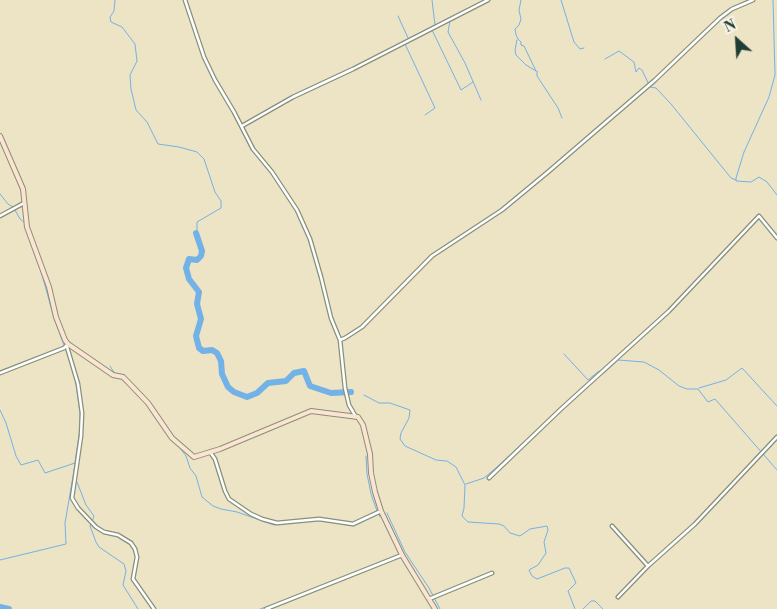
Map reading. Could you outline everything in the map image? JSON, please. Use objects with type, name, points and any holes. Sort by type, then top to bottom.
[{"type":"main road","points":[[0,136],[23,189],[27,227],[49,287],[64,340],[113,376],[120,376],[127,380],[148,403],[172,438],[190,455],[198,457],[311,411],[358,417],[363,426],[370,454],[371,473],[381,512],[402,555],[435,609]]},
{"type":"street","points":[[185,0],[204,58],[215,80],[253,149],[272,172],[297,210],[304,226],[321,277],[331,318],[340,340],[345,388],[349,405],[356,417]]},
{"type":"street","points":[[242,126],[293,97],[353,69],[488,0]]},
{"type":"street","points":[[340,340],[362,327],[432,256],[502,210],[548,172],[655,80],[720,18],[732,9],[753,0]]},
{"type":"street","points":[[0,216],[24,202]]},
{"type":"street","points":[[489,478],[561,409],[669,311],[759,216],[777,238]]},
{"type":"street","points":[[0,373],[64,348],[68,344]]},
{"type":"street","points":[[68,344],[67,347],[78,384],[82,412],[81,436],[72,498],[78,508],[96,528],[118,535],[135,550],[137,557],[133,569],[133,579],[154,609]]},
{"type":"street","points":[[618,597],[648,566],[694,524],[777,438]]},
{"type":"street","points":[[210,452],[215,459],[224,491],[229,499],[262,519],[278,523],[319,519],[353,524],[381,512]]},
{"type":"street","points":[[612,526],[648,566]]},
{"type":"street","points":[[266,609],[402,555]]},
{"type":"street","points":[[429,599],[492,573]]},
{"type":"waterway","points":[[115,0],[114,11],[110,17],[111,22],[122,27],[135,44],[137,61],[130,75],[136,110],[147,122],[158,144],[197,152],[204,159],[215,192],[221,201],[221,208],[197,222],[197,231]]},
{"type":"waterway","points":[[398,44],[435,25],[432,0]]},
{"type":"waterway","points":[[521,0],[519,10],[521,19],[515,29],[516,35],[521,45],[524,46],[536,71]]},
{"type":"waterway","points":[[561,0],[574,42],[580,49],[584,48]]},
{"type":"waterway","points":[[773,0],[775,75],[769,97],[744,152],[736,181],[751,182],[759,177],[767,182],[777,195]]},
{"type":"waterway","points":[[398,16],[409,40]]},
{"type":"waterway","points":[[450,21],[448,32],[465,63],[481,100]]},
{"type":"waterway","points":[[435,27],[432,30],[461,90],[473,82]]},
{"type":"waterway","points":[[517,40],[516,55],[526,65],[536,71]]},
{"type":"waterway","points":[[407,43],[405,44],[435,108],[425,115]]},
{"type":"waterway","points":[[605,59],[619,51],[634,62],[636,72],[639,68],[642,70],[650,87],[656,88],[671,104],[731,178],[736,180]]},
{"type":"waterway","points":[[537,71],[537,76],[558,108],[562,118]]},
{"type":"waterway","points":[[0,194],[13,207]]},
{"type":"waterway","points":[[15,210],[20,219],[25,223]]},
{"type":"waterway","points":[[25,227],[64,345]]},
{"type":"waterway","points":[[196,233],[202,251],[201,256],[197,260],[189,259],[186,268],[189,279],[199,292],[197,304],[201,319],[196,336],[199,348],[203,351],[212,350],[217,353],[221,361],[222,374],[228,387],[234,392],[247,397],[257,393],[268,383],[286,381],[294,373],[304,371],[310,386],[331,393],[351,392]]},
{"type":"waterway","points":[[66,349],[75,377],[80,413],[75,463]]},
{"type":"waterway","points":[[564,354],[588,380],[599,371],[601,372]]},
{"type":"waterway","points":[[605,372],[618,360],[644,362],[659,370],[679,386],[687,389],[698,389],[708,402],[715,399],[777,470]]},
{"type":"waterway","points":[[110,366],[115,374]]},
{"type":"waterway","points":[[699,388],[726,380],[742,368],[777,406]]},
{"type":"waterway","points":[[120,378],[127,384]]},
{"type":"waterway","points":[[466,484],[484,478],[585,385]]},
{"type":"waterway","points":[[364,395],[379,403],[390,403],[410,410],[409,418],[400,439],[405,446],[436,460],[447,461],[456,467],[465,485],[462,516],[468,522],[499,524],[504,526],[510,533],[520,536],[530,529],[547,526],[548,530],[544,542],[546,553],[538,565],[529,570],[532,576],[537,579],[569,568],[576,583],[568,591],[575,609]]},
{"type":"waterway","points":[[0,410],[21,465],[38,460],[45,473],[75,463],[65,523],[66,544],[0,560]]},
{"type":"waterway","points":[[161,425],[170,438]]},
{"type":"waterway","points":[[180,448],[196,476],[202,497],[213,506],[221,509],[237,512],[274,525],[318,520],[354,526],[379,514],[380,517]]},
{"type":"waterway","points":[[366,456],[367,474],[377,511]]},
{"type":"waterway","points":[[75,480],[86,505],[94,516],[90,526],[96,542],[99,547],[124,564],[126,571],[123,585],[138,609]]},
{"type":"waterway","points":[[387,513],[405,552],[429,588],[440,609]]},
{"type":"waterway","points":[[391,558],[399,555]]},
{"type":"waterway","points":[[260,609],[283,601]]},
{"type":"waterway","points":[[583,609],[591,601],[595,601],[603,609]]},
{"type":"waterway","points":[[0,607],[9,609]]}]
